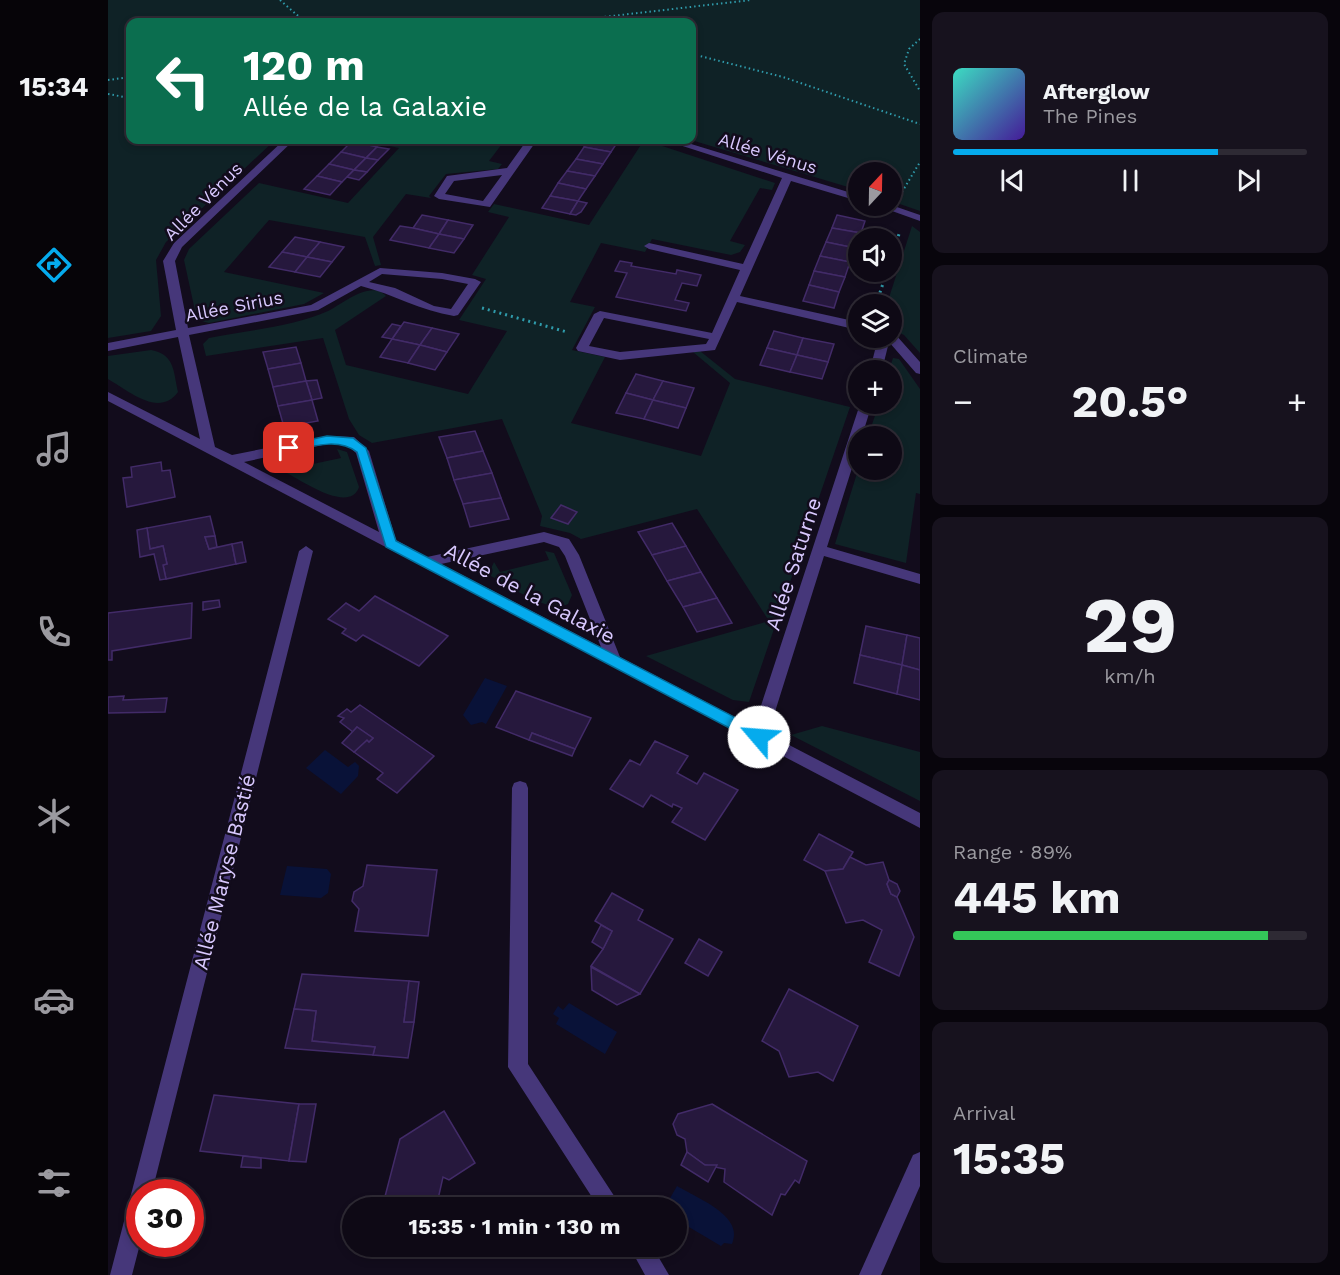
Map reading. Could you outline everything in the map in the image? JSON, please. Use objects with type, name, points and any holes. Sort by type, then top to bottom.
[{"type":"street","name":"Allée Vénus","points":[[183,334],[169,261],[178,245],[285,144]]},
{"type":"street","points":[[509,171],[451,178],[439,196],[486,205],[529,144]]},
{"type":"street","name":"Allée Vénus","points":[[682,144],[848,195]]},
{"type":"street","points":[[716,337],[600,314],[582,348],[620,356],[711,347],[716,337],[788,176]]},
{"type":"street","points":[[902,212],[920,218]]},
{"type":"street","points":[[649,246],[747,268]]},
{"type":"street","name":"Allée Sirius","points":[[108,348],[314,308],[380,271],[442,276],[475,282],[461,303]]},
{"type":"street","points":[[361,283],[391,290],[431,309],[454,313],[461,303]]},
{"type":"street","points":[[733,298],[848,324]]},
{"type":"street","points":[[183,334],[209,448]]},
{"type":"street","points":[[901,348],[920,370]]},
{"type":"street","name":"Allée de la Galaxie","points":[[108,396],[920,821]]},
{"type":"street","name":"Allée Saturne","points":[[759,737],[863,414]]},
{"type":"street","points":[[230,460],[327,440],[349,440],[362,451],[390,544]]},
{"type":"street","name":"Allée de la Galaxie","points":[[426,562],[544,537],[564,543],[572,555],[614,661]]},
{"type":"street","points":[[820,550],[920,579]]},
{"type":"street","name":"Allée Maryse Bastié","points":[[145,1179],[306,551]]},
{"type":"street","points":[[520,788],[518,1067],[605,1197]]},
{"type":"street","points":[[870,1275],[920,1162]]},
{"type":"street","points":[[121,1275],[126,1256]]},
{"type":"street","points":[[646,1257],[658,1275]]},
{"type":"path","points":[[280,0],[300,18]]},
{"type":"path","points":[[593,18],[751,0]]},
{"type":"path","points":[[920,39],[909,49],[903,64],[920,91]]},
{"type":"path","points":[[696,55],[783,77],[920,124]]},
{"type":"path","points":[[108,80],[126,78]]},
{"type":"path","points":[[108,94],[126,97]]},
{"type":"path","points":[[902,187],[920,162]]},
{"type":"path","points":[[901,228],[906,213]]},
{"type":"path","points":[[461,303],[588,337]]},
{"type":"green space","points":[[108,0],[920,0],[920,211],[902,205],[902,162],[848,162],[848,187],[696,141],[696,18],[126,18],[126,144],[271,144],[166,242],[156,260],[161,316],[151,331],[108,338]]},
{"type":"green space","points":[[380,144],[502,144],[489,161],[502,164],[498,169],[446,174],[429,196],[431,198],[406,194],[373,237],[381,265],[375,266],[365,237],[269,220],[224,272],[324,293],[304,304],[209,323],[197,320],[184,260],[189,249],[259,183],[348,203],[399,148]]},
{"type":"green space","points":[[641,144],[656,144],[775,183],[772,190],[760,188],[730,241],[745,245],[740,252],[731,255],[652,239],[645,252],[601,243],[570,302],[595,307],[572,350],[605,357],[571,423],[701,456],[730,383],[693,352],[700,351],[735,379],[848,407],[848,413],[749,702],[733,700],[646,656],[769,621],[697,509],[581,539],[570,533],[540,526],[542,516],[502,419],[372,443],[359,435],[349,419],[323,338],[206,356],[203,344],[209,338],[301,321],[328,311],[357,294],[365,291],[380,291],[386,296],[335,330],[346,365],[468,394],[507,331],[459,320],[486,279],[472,275],[509,217],[488,212],[494,204],[589,225]]},
{"type":"green space","points":[[912,226],[920,232],[920,353],[902,334],[902,294],[890,294],[894,282],[902,282],[902,257]]},
{"type":"green space","points":[[151,350],[159,352],[169,360],[175,377],[178,392],[162,403],[144,400],[108,379],[108,356]]},
{"type":"green space","points":[[902,363],[920,389],[920,494],[916,493],[906,563],[835,544],[855,480],[902,480],[902,426],[871,426],[876,414],[902,414]]},
{"type":"green space","points":[[337,449],[347,452],[359,487],[354,494],[346,497],[336,497],[325,493],[287,473],[282,468],[287,460],[294,468],[341,458]]},
{"type":"green space","points":[[545,551],[554,553],[572,595],[568,604],[559,606],[540,602],[489,573],[494,562],[500,572],[549,560]]},
{"type":"green space","points":[[822,726],[920,752],[920,801],[791,735]]},
{"type":"water","points":[[485,678],[507,686],[486,724],[482,722],[471,725],[463,715]]},
{"type":"water","points":[[325,750],[348,767],[355,762],[359,766],[358,776],[341,794],[306,768]]},
{"type":"water","points":[[287,866],[327,869],[331,874],[328,893],[321,898],[280,895]]},
{"type":"water","points":[[569,1003],[617,1032],[605,1054],[556,1024],[559,1018],[553,1014],[558,1006],[563,1010]]},
{"type":"water","points":[[677,1186],[717,1209],[732,1225],[734,1234],[732,1244],[724,1243],[721,1246],[687,1226],[687,1197],[671,1197]]},
{"type":"building","points":[[349,144],[377,147],[366,158],[341,152]]},
{"type":"building","points":[[586,144],[616,144],[611,152],[584,147]]},
{"type":"building","points":[[377,147],[389,149],[378,160],[366,158]]},
{"type":"building","points":[[584,147],[611,152],[603,164],[576,159]]},
{"type":"building","points":[[341,152],[366,158],[354,170],[329,164]]},
{"type":"building","points":[[366,158],[378,160],[367,172],[354,170]]},
{"type":"building","points":[[576,159],[603,164],[595,176],[567,171]]},
{"type":"building","points":[[329,164],[354,170],[342,182],[317,176]]},
{"type":"building","points":[[354,170],[367,172],[359,180],[347,177]]},
{"type":"building","points":[[567,171],[595,176],[586,189],[558,183]]},
{"type":"building","points":[[317,176],[342,182],[330,195],[304,189]]},
{"type":"building","points":[[558,183],[586,189],[578,201],[550,196]]},
{"type":"building","points":[[550,196],[578,201],[570,214],[542,208]]},
{"type":"building","points":[[578,201],[587,203],[581,212],[576,215],[570,214]]},
{"type":"building","points":[[422,215],[448,220],[439,234],[413,228]]},
{"type":"building","points":[[837,215],[865,221],[863,228],[848,228],[848,231],[832,228]]},
{"type":"building","points":[[448,220],[473,225],[464,239],[439,234]]},
{"type":"building","points":[[400,226],[439,234],[429,248],[390,240]]},
{"type":"building","points":[[832,228],[848,231],[848,247],[826,242]]},
{"type":"building","points":[[439,234],[464,239],[454,253],[429,248]]},
{"type":"building","points":[[295,237],[320,242],[307,257],[282,252]]},
{"type":"building","points":[[320,242],[344,247],[332,262],[307,257]]},
{"type":"building","points":[[826,242],[848,247],[848,262],[820,256]]},
{"type":"building","points":[[282,252],[307,257],[295,272],[269,267]]},
{"type":"building","points":[[820,256],[848,262],[845,277],[814,271]]},
{"type":"building","points":[[307,257],[332,262],[320,277],[295,272]]},
{"type":"building","points":[[620,261],[632,263],[631,266],[676,274],[677,270],[701,275],[697,286],[682,283],[675,300],[689,303],[686,311],[616,297],[627,273],[615,271]]},
{"type":"building","points":[[814,271],[845,277],[839,292],[809,285]]},
{"type":"building","points":[[809,285],[839,292],[834,308],[803,301]]},
{"type":"building","points":[[404,322],[432,328],[420,345],[392,339]]},
{"type":"building","points":[[392,324],[401,326],[392,339],[382,337]]},
{"type":"building","points":[[432,328],[459,334],[447,352],[420,345]]},
{"type":"building","points":[[774,331],[803,338],[797,355],[767,348]]},
{"type":"building","points":[[803,338],[834,344],[828,362],[797,355]]},
{"type":"building","points":[[392,339],[420,345],[408,363],[380,357]]},
{"type":"building","points":[[420,345],[447,352],[435,370],[408,363]]},
{"type":"building","points":[[296,347],[301,363],[268,369],[263,352]]},
{"type":"building","points":[[767,348],[797,355],[790,372],[760,365]]},
{"type":"building","points":[[797,355],[828,362],[822,379],[790,372]]},
{"type":"building","points":[[301,363],[306,381],[273,387],[268,369]]},
{"type":"building","points":[[636,374],[663,381],[653,400],[626,393]]},
{"type":"building","points":[[317,380],[322,398],[312,400],[306,381]]},
{"type":"building","points":[[306,381],[312,400],[278,406],[273,387]]},
{"type":"building","points":[[663,381],[694,388],[686,408],[653,400]]},
{"type":"building","points":[[626,393],[653,400],[644,419],[616,413]]},
{"type":"building","points":[[312,400],[318,421],[284,427],[278,406]]},
{"type":"building","points":[[653,400],[686,408],[678,428],[644,419]]},
{"type":"building","points":[[475,431],[483,451],[447,458],[439,437]]},
{"type":"building","points":[[483,451],[492,473],[454,480],[447,458]]},
{"type":"building","points":[[161,462],[162,471],[170,470],[175,497],[127,507],[123,478],[132,477],[131,467]]},
{"type":"building","points":[[492,473],[501,498],[463,504],[454,480]]},
{"type":"building","points":[[501,498],[509,519],[470,527],[463,504]]},
{"type":"building","points":[[561,505],[577,512],[568,524],[551,518]]},
{"type":"building","points":[[210,516],[215,536],[205,537],[209,549],[232,544],[236,564],[166,579],[163,565],[167,564],[163,546],[150,549],[147,528]]},
{"type":"building","points":[[672,523],[686,546],[652,555],[638,532]]},
{"type":"building","points":[[147,528],[150,549],[163,546],[167,564],[163,565],[166,579],[160,580],[154,554],[140,557],[137,530]]},
{"type":"building","points":[[215,536],[217,547],[209,549],[205,537]]},
{"type":"building","points":[[242,542],[246,562],[236,564],[232,544]]},
{"type":"building","points":[[686,546],[701,572],[667,581],[652,555]]},
{"type":"building","points":[[701,572],[717,598],[683,607],[667,581]]},
{"type":"building","points":[[375,596],[448,636],[419,666],[363,635],[356,641],[342,633],[346,629],[328,619],[346,603],[359,611]]},
{"type":"building","points":[[717,598],[732,623],[697,632],[683,607]]},
{"type":"building","points":[[219,600],[220,607],[203,610],[203,602]]},
{"type":"building","points":[[192,603],[191,638],[112,651],[112,660],[108,660],[108,613]]},
{"type":"building","points":[[866,626],[907,635],[902,665],[860,655]]},
{"type":"building","points":[[907,635],[920,638],[920,670],[902,665]]},
{"type":"building","points":[[860,655],[902,665],[897,694],[854,683]]},
{"type":"building","points":[[902,665],[920,670],[920,700],[897,694]]},
{"type":"building","points":[[516,691],[591,718],[575,749],[532,733],[529,740],[496,727]]},
{"type":"building","points":[[124,696],[123,700],[167,698],[165,712],[108,713],[108,697]]},
{"type":"building","points":[[360,705],[434,756],[397,793],[377,779],[383,773],[354,752],[367,740],[369,742],[373,738],[357,727],[353,732],[340,722],[344,718],[338,716],[347,709],[351,712]]},
{"type":"building","points":[[357,727],[373,738],[369,742],[367,740],[354,752],[342,743]]},
{"type":"building","points":[[532,733],[575,749],[572,756],[529,740]]},
{"type":"building","points":[[655,741],[688,756],[677,773],[697,784],[704,773],[738,790],[705,840],[672,822],[682,808],[673,804],[672,807],[651,795],[643,807],[610,789],[630,760],[640,765]]},
{"type":"building","points":[[819,834],[853,852],[843,869],[825,871],[804,860]]},
{"type":"building","points":[[850,857],[866,865],[883,862],[891,894],[897,897],[914,937],[899,976],[869,962],[882,930],[863,920],[846,923],[825,871],[843,869]]},
{"type":"building","points":[[367,865],[437,870],[428,936],[355,931],[359,909],[352,901],[354,892],[363,886]]},
{"type":"building","points":[[889,880],[897,884],[900,891],[897,897],[891,894],[887,884]]},
{"type":"building","points":[[612,893],[643,910],[638,920],[673,939],[640,994],[591,966],[612,931],[595,921]]},
{"type":"building","points":[[601,925],[612,931],[603,949],[592,942]]},
{"type":"building","points":[[699,939],[722,952],[708,976],[685,963]]},
{"type":"building","points":[[591,967],[640,994],[617,1005],[592,990]]},
{"type":"building","points":[[302,974],[409,981],[404,1022],[414,1022],[408,1058],[373,1055],[375,1047],[312,1041],[316,1011],[294,1009]]},
{"type":"building","points":[[409,981],[419,982],[414,1022],[404,1022]]},
{"type":"building","points":[[789,989],[858,1026],[833,1081],[818,1072],[789,1077],[779,1051],[762,1041]]},
{"type":"building","points":[[294,1009],[316,1011],[312,1041],[375,1047],[373,1055],[285,1048]]},
{"type":"building","points":[[214,1095],[299,1104],[289,1161],[200,1151]]},
{"type":"building","points":[[299,1104],[316,1104],[306,1162],[289,1161]]},
{"type":"building","points":[[712,1104],[807,1161],[799,1183],[795,1180],[785,1195],[781,1194],[772,1215],[724,1182],[725,1169],[705,1165],[687,1152],[685,1139],[677,1135],[673,1124],[678,1114]]},
{"type":"building","points":[[444,1111],[475,1163],[449,1180],[443,1177],[438,1197],[385,1197],[400,1139]]},
{"type":"building","points":[[687,1152],[705,1165],[717,1165],[708,1182],[681,1165]]},
{"type":"building","points":[[243,1156],[261,1158],[261,1168],[241,1167]]},
{"type":"route","points":[[289,448],[327,440],[349,440],[362,451],[390,544],[759,737]]}]
